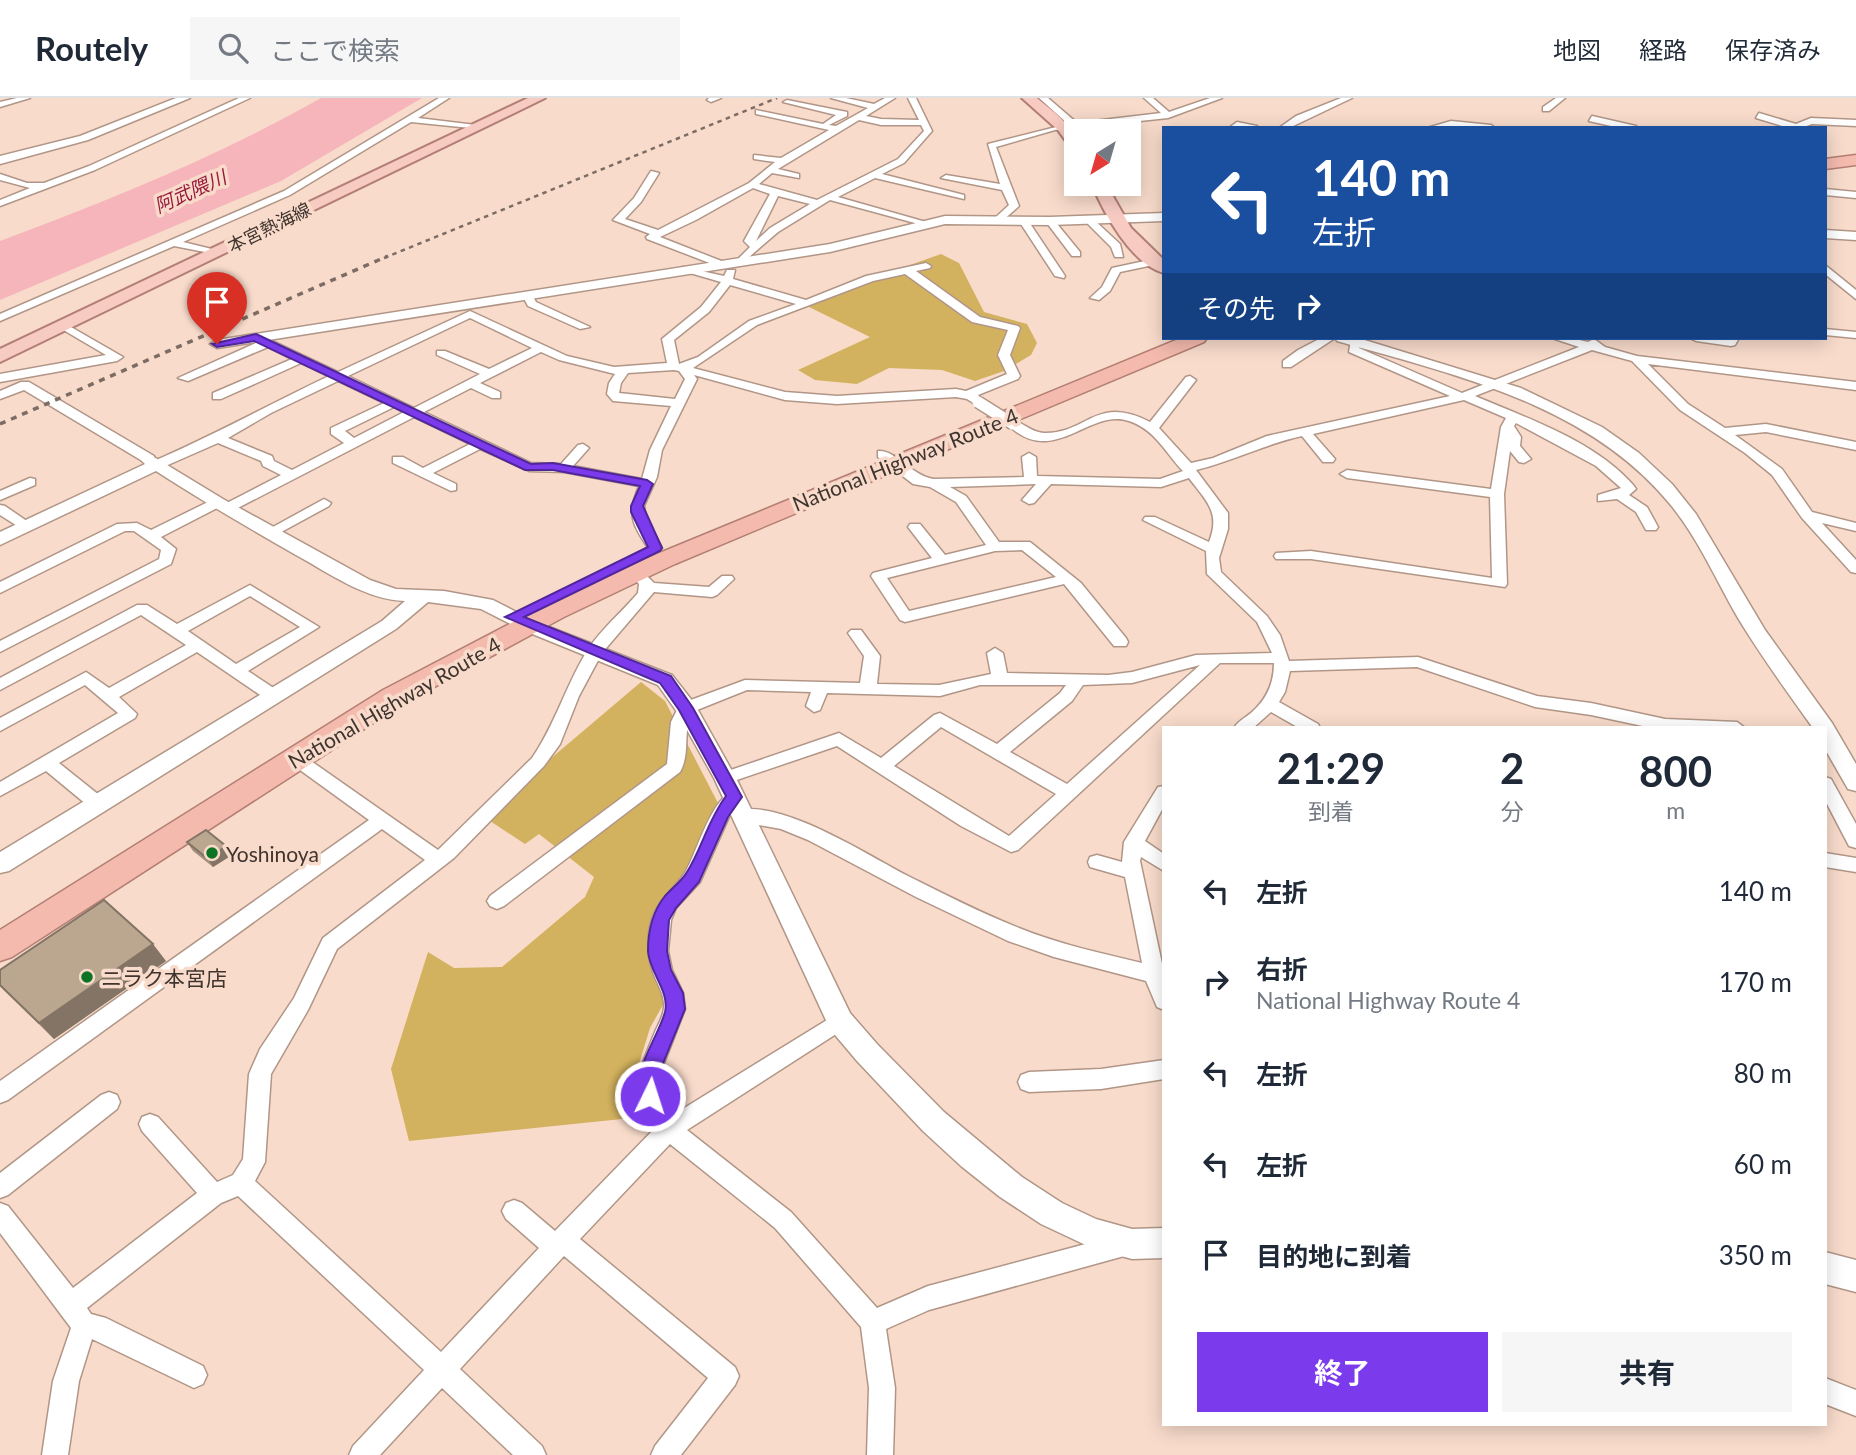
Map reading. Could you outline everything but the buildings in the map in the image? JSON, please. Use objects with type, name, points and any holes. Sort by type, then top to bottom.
[{"type":"highway","points":[[1827,159],[1856,154]]},
{"type":"highway","points":[[1827,164],[1856,160]]},
{"type":"highway","name":"National Highway Route 4","points":[[0,947],[295,758],[520,621],[642,580],[889,458],[1162,340]]},
{"type":"highway","name":"National Highway Route 4","points":[[0,923],[322,721],[520,621],[655,548],[1192,340]]},
{"type":"main road","name":"本宮熱海線","points":[[0,356],[538,98]]},
{"type":"main road","points":[[1029,98],[1064,123]]},
{"type":"main road","points":[[1103,196],[1114,219],[1141,252],[1159,265]]},
{"type":"street","points":[[0,105],[26,98]]},
{"type":"street","points":[[0,160],[84,138],[185,98]]},
{"type":"street","points":[[0,206],[92,168],[246,98]]},
{"type":"street","points":[[0,317],[287,193],[407,118],[445,98]]},
{"type":"street","points":[[835,98],[876,107]]},
{"type":"street","points":[[732,262],[651,239],[752,185],[782,161],[891,98]]},
{"type":"street","points":[[655,548],[637,506],[647,484],[656,450],[691,379],[678,367],[668,339],[703,312],[728,281],[732,262],[757,246],[774,230],[818,203],[905,157],[928,131],[912,98]]},
{"type":"street","points":[[1043,98],[1064,121]]},
{"type":"street","points":[[1148,98],[1168,115]]},
{"type":"street","points":[[1135,119],[1168,115],[1218,98]]},
{"type":"street","points":[[1317,110],[1316,106],[1321,98]]},
{"type":"street","points":[[1287,126],[1348,98]]},
{"type":"street","points":[[1546,109],[1561,98]]},
{"type":"street","points":[[787,102],[844,114],[822,126]]},
{"type":"street","points":[[759,113],[836,129]]},
{"type":"street","points":[[1759,116],[1794,124],[1814,121],[1856,123]]},
{"type":"street","points":[[858,117],[881,122],[925,123]]},
{"type":"street","points":[[407,118],[480,126]]},
{"type":"street","points":[[1592,119],[1624,126]]},
{"type":"street","points":[[0,206],[45,195],[100,174],[129,157],[207,124]]},
{"type":"street","points":[[1441,126],[1471,126]]},
{"type":"street","points":[[999,219],[1014,208],[991,146],[1064,128]]},
{"type":"street","points":[[757,157],[782,161]]},
{"type":"street","points":[[0,177],[33,186],[92,168]]},
{"type":"street","points":[[33,197],[89,173],[92,168]]},
{"type":"street","points":[[770,170],[796,176]]},
{"type":"street","points":[[654,173],[638,200],[618,220],[658,233]]},
{"type":"street","points":[[871,174],[961,197]]},
{"type":"street","points":[[946,178],[1004,187]]},
{"type":"street","points":[[752,185],[818,203]]},
{"type":"street","points":[[1827,192],[1856,195]]},
{"type":"street","points":[[757,246],[749,241],[775,193]]},
{"type":"street","points":[[829,197],[923,224]]},
{"type":"street","points":[[217,344],[472,309],[527,295],[830,248],[923,224],[953,220],[1050,221],[1162,217]]},
{"type":"street","points":[[1089,219],[1116,246],[1119,255]]},
{"type":"street","points":[[1024,221],[1060,276]]},
{"type":"street","points":[[1050,221],[1076,254]]},
{"type":"street","points":[[1827,234],[1856,236]]},
{"type":"street","points":[[172,242],[216,253]]},
{"type":"street","points":[[1095,298],[1106,289],[1116,270],[1159,265]]},
{"type":"street","points":[[472,309],[540,348],[586,365],[622,372],[678,367],[702,359],[753,323],[807,304],[852,284],[926,266]]},
{"type":"street","points":[[687,270],[807,304]]},
{"type":"street","points":[[908,270],[976,320],[1014,328],[1004,355],[1014,376],[973,398]]},
{"type":"street","points":[[1827,270],[1856,296]]},
{"type":"street","points":[[527,295],[532,304],[584,327]]},
{"type":"street","points":[[0,539],[153,462],[218,438],[267,410],[340,377],[472,309]]},
{"type":"street","points":[[3,375],[117,357],[64,326]]},
{"type":"street","points":[[1827,332],[1856,335]]},
{"type":"street","points":[[261,340],[529,467],[564,468],[647,484]]},
{"type":"street","points":[[184,378],[261,340]]},
{"type":"street","points":[[1287,364],[1301,352],[1325,340]]},
{"type":"street","points":[[1349,340],[1498,384],[1563,412],[1615,442],[1642,463],[1689,515],[1750,621],[1823,726]]},
{"type":"street","points":[[1349,340],[1353,350],[1464,397],[1510,422],[1571,446],[1614,474],[1629,489],[1619,495],[1603,498]]},
{"type":"street","points":[[1570,340],[1594,344],[1636,359],[1856,386]]},
{"type":"street","points":[[1710,340],[1731,343],[1732,340]]},
{"type":"street","points":[[889,458],[918,481],[934,483],[1047,480],[1161,483],[1272,439],[1464,397],[1594,344]]},
{"type":"street","points":[[151,536],[292,475],[540,348]]},
{"type":"street","points":[[441,353],[490,374]]},
{"type":"street","points":[[217,396],[301,359]]},
{"type":"street","points":[[1636,359],[1684,407],[1777,472],[1807,515],[1856,569]]},
{"type":"street","points":[[678,367],[785,396],[837,400],[950,393],[973,398],[1035,436],[1049,437],[1110,415],[1129,418],[1152,428],[1221,513],[1223,521],[1210,561],[1214,574],[1260,616],[1275,636],[1282,662],[1279,689],[1271,705],[1245,726]]},
{"type":"street","points":[[622,372],[614,383],[613,394],[617,398],[680,403]]},
{"type":"street","points":[[3,375],[24,385],[269,533],[363,584],[394,595],[474,601],[665,680],[686,708],[734,797],[840,1021],[865,1052],[978,1162],[1022,1195],[1060,1217],[1098,1234],[1133,1244]]},
{"type":"street","points":[[1152,428],[1190,380]]},
{"type":"street","points":[[470,383],[496,395]]},
{"type":"street","points":[[0,395],[24,385]]},
{"type":"street","points":[[354,444],[336,431],[393,402]]},
{"type":"street","points":[[1510,422],[1513,446],[1524,459]]},
{"type":"street","points":[[1281,556],[1311,555],[1496,585],[1502,582],[1497,494],[1510,422]]},
{"type":"street","points":[[1722,432],[1766,428],[1856,446]]},
{"type":"street","points":[[1305,432],[1328,459]]},
{"type":"street","points":[[218,438],[254,453],[292,475]]},
{"type":"street","points":[[424,473],[479,444]]},
{"type":"street","points":[[564,468],[583,448]]},
{"type":"street","points":[[1029,457],[1031,481]]},
{"type":"street","points":[[398,460],[451,487]]},
{"type":"street","points":[[1347,474],[1497,494]]},
{"type":"street","points":[[1029,500],[1047,480]]},
{"type":"street","points":[[27,526],[0,507],[30,482]]},
{"type":"street","points":[[934,483],[961,499],[995,547]]},
{"type":"street","points":[[1619,495],[1642,510],[1651,527]]},
{"type":"street","points":[[269,533],[324,503]]},
{"type":"street","points":[[1807,515],[1856,527]]},
{"type":"street","points":[[1150,520],[1213,550]]},
{"type":"street","points":[[0,588],[122,527],[137,527],[169,549],[166,561],[0,647]]},
{"type":"street","points":[[915,527],[940,560]]},
{"type":"street","points":[[1067,579],[905,617],[878,576],[995,547],[1025,545],[1076,586],[1120,642]]},
{"type":"street","points":[[55,1455],[78,1316],[213,1195],[242,1183],[254,1162],[260,1074],[268,1056],[301,1004],[330,944],[438,860],[545,754],[595,651],[635,609],[642,580],[668,587],[712,592],[727,579]]},
{"type":"street","points":[[177,631],[250,590],[311,627],[236,671]]},
{"type":"street","points":[[0,864],[388,625],[422,597]]},
{"type":"street","points":[[0,685],[142,608],[272,695]]},
{"type":"street","points":[[856,633],[873,656],[868,687]]},
{"type":"street","points":[[108,696],[198,645]]},
{"type":"street","points":[[995,653],[1000,679]]},
{"type":"street","points":[[880,1455],[881,1388],[873,1322],[783,1220],[669,1129],[654,1107],[649,1085],[655,1054],[675,1009],[673,993],[657,951],[660,920],[669,903],[693,877],[721,814],[734,797],[839,739],[967,821],[1011,845],[1203,672],[1215,658]]},
{"type":"street","points":[[497,901],[674,768],[678,761],[678,734],[682,712],[686,708],[745,685],[940,691],[958,683],[1000,679],[1109,680],[1150,674],[1194,660],[1215,658],[1282,662],[1419,662],[1535,701],[1591,709],[1665,725],[1689,726]]},
{"type":"street","points":[[0,725],[86,677],[129,714],[0,790]]},
{"type":"street","points":[[998,751],[1066,697],[1079,679]]},
{"type":"street","points":[[814,706],[822,687]]},
{"type":"street","points":[[1271,705],[1308,726]]},
{"type":"street","points":[[882,766],[940,719],[1068,793]]},
{"type":"street","points":[[1827,732],[1856,783]]},
{"type":"street","points":[[295,758],[438,860]]},
{"type":"street","points":[[47,763],[98,804]]},
{"type":"street","points":[[1827,787],[1856,841]]},
{"type":"street","points":[[1162,795],[1133,842],[1130,861],[1154,975],[1162,996]]},
{"type":"street","points":[[734,797],[778,820],[809,830],[996,928],[1045,947],[1154,975]]},
{"type":"street","points":[[0,1093],[382,820]]},
{"type":"street","points":[[1133,842],[1162,863]]},
{"type":"street","points":[[1827,860],[1856,865]]},
{"type":"street","points":[[1097,862],[1132,872]]},
{"type":"street","points":[[362,1455],[669,1129],[840,1021]]},
{"type":"street","points":[[1029,1082],[1101,1079],[1162,1069]]},
{"type":"street","points":[[0,1187],[109,1102]]},
{"type":"street","points":[[150,1124],[213,1195]]},
{"type":"street","points":[[242,1183],[533,1455]]},
{"type":"street","points":[[514,1210],[726,1377],[664,1455]]},
{"type":"street","points":[[0,1214],[78,1316],[194,1375]]},
{"type":"street","points":[[873,1322],[928,1298],[1133,1244],[1162,1243]]},
{"type":"street","points":[[1827,1269],[1856,1276]]},
{"type":"street","points":[[1827,1392],[1856,1403]]},
{"type":"shaded area","points":[[941,254],[959,263],[984,312],[1027,324],[1037,343],[1031,355],[1004,371],[975,381],[942,370],[889,368],[857,384],[815,380],[798,370],[870,337],[807,306],[859,283]]},
{"type":"shaded area","points":[[641,682],[665,701],[718,803],[687,873],[658,905],[649,939],[664,1003],[650,1028],[622,1119],[409,1141],[391,1069],[428,952],[454,968],[502,967],[585,897],[594,877],[539,834],[525,844],[487,819],[536,771]]},
{"type":"water","name":"阿武隈川","points":[[321,98],[422,98],[281,181],[0,300],[0,241],[164,176]]},
{"type":"railway","points":[[384,258],[777,98]]},
{"type":"railway","points":[[0,424],[388,256]]},
{"type":"place","name":"Yoshinoya","points":[[212,853]]},
{"type":"place","name":"ニラク本宮店","points":[[87,977]]},
{"type":"route","points":[[217,344],[256,337],[529,467],[553,467],[647,484],[637,506],[639,518],[655,548],[512,617],[647,671],[670,684],[734,797],[721,814],[693,877],[669,903],[660,920],[657,951],[673,993],[675,1009],[650,1071],[650,1096]]}]
